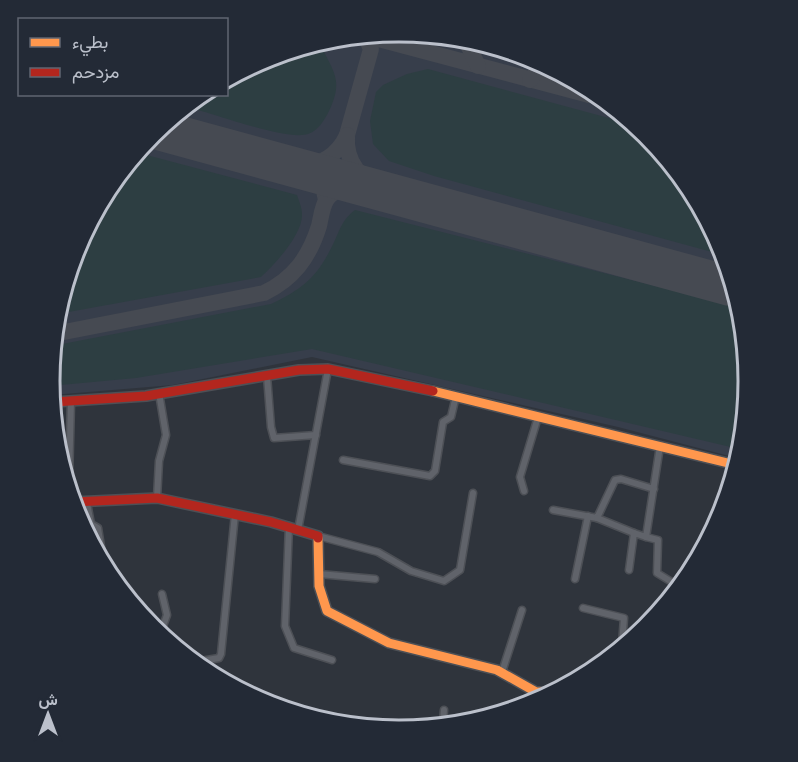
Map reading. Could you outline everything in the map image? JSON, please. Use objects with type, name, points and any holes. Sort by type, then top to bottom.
[{"type":"main road","points":[[61,402],[159,393],[328,369],[456,396],[727,463]]},
{"type":"main road","points":[[83,503],[158,498],[294,528],[318,536],[321,595],[327,611],[389,643],[502,672],[535,691]]},
{"type":"street","points":[[328,369],[316,435],[294,528],[285,629],[294,648],[332,660]]},
{"type":"street","points":[[267,376],[271,428],[274,438],[316,435]]},
{"type":"street","points":[[158,498],[159,461],[166,435],[159,393]]},
{"type":"street","points":[[343,460],[430,477],[435,471],[443,422],[451,417],[456,396]]},
{"type":"street","points":[[70,458],[71,402]]},
{"type":"street","points":[[525,491],[520,477],[538,417]]},
{"type":"street","points":[[646,537],[660,446]]},
{"type":"street","points":[[597,518],[615,480],[621,478],[654,489]]},
{"type":"street","points":[[318,536],[378,552],[411,571],[444,581],[460,570],[473,494]]},
{"type":"street","points":[[87,503],[90,521]]},
{"type":"street","points":[[553,510],[597,518],[658,540],[657,573],[672,582]]},
{"type":"street","points":[[207,660],[219,658],[221,654],[235,514]]},
{"type":"street","points":[[575,579],[588,516]]},
{"type":"street","points":[[92,525],[98,528],[100,541]]},
{"type":"street","points":[[629,570],[634,533]]},
{"type":"street","points":[[320,574],[375,579]]},
{"type":"street","points":[[162,594],[167,615],[163,625]]},
{"type":"street","points":[[584,608],[624,618],[623,636]]},
{"type":"street","points":[[502,672],[522,610]]},
{"type":"street","points":[[443,717],[444,710]]},
{"type":"shaded area","points":[[399,42],[465,49],[529,68],[587,99],[639,141],[681,193],[712,251],[731,315],[738,381],[735,425],[729,456],[618,427],[312,357],[173,385],[61,394],[63,337],[72,293],[86,251],[105,211],[130,175],[159,141],[211,99],[216,96],[228,96],[230,87],[269,68],[311,54],[355,45]]},
{"type":"shaded area","points":[[324,51],[334,73],[336,86],[333,101],[321,124],[308,134],[298,135],[251,126],[196,110],[216,96],[228,96],[228,88],[249,77],[290,60]]},
{"type":"shaded area","points":[[428,69],[615,120],[639,141],[668,175],[693,212],[712,252],[434,176],[389,161],[373,144],[370,121],[376,92],[383,85],[407,74]]},
{"type":"shaded area","points":[[146,155],[297,195],[302,214],[298,230],[280,257],[261,277],[68,312],[78,272],[95,231],[117,193]]},
{"type":"shaded area","points":[[355,210],[729,305],[735,337],[738,381],[731,447],[312,349],[136,378],[60,385],[62,344],[271,304],[283,298],[302,286],[317,271],[348,217]]},
{"type":"taxiway","points":[[391,42],[575,91]]},
{"type":"taxiway","points":[[347,135],[371,49],[369,44]]},
{"type":"taxiway","points":[[470,50],[478,66]]},
{"type":"taxiway","points":[[530,80],[537,72]]},
{"type":"taxiway","points":[[300,169],[328,158],[343,143],[347,135],[349,154],[356,169],[385,192]]},
{"type":"taxiway","points":[[309,171],[323,186],[326,200]]},
{"type":"taxiway","points":[[64,332],[264,293],[292,274],[305,258],[315,237],[327,199],[340,189],[356,183]]},
{"type":"runway","points":[[168,133],[723,284]]},
{"type":"traffic: slow","points":[[433,391],[727,463]]},
{"type":"traffic: slow","points":[[318,538],[319,586],[327,611],[389,643],[497,670],[535,691]]},
{"type":"traffic: jam","points":[[61,402],[146,396],[299,370],[328,369],[433,391]]},
{"type":"traffic: jam","points":[[82,502],[157,498],[271,522],[318,536],[318,538]]}]
